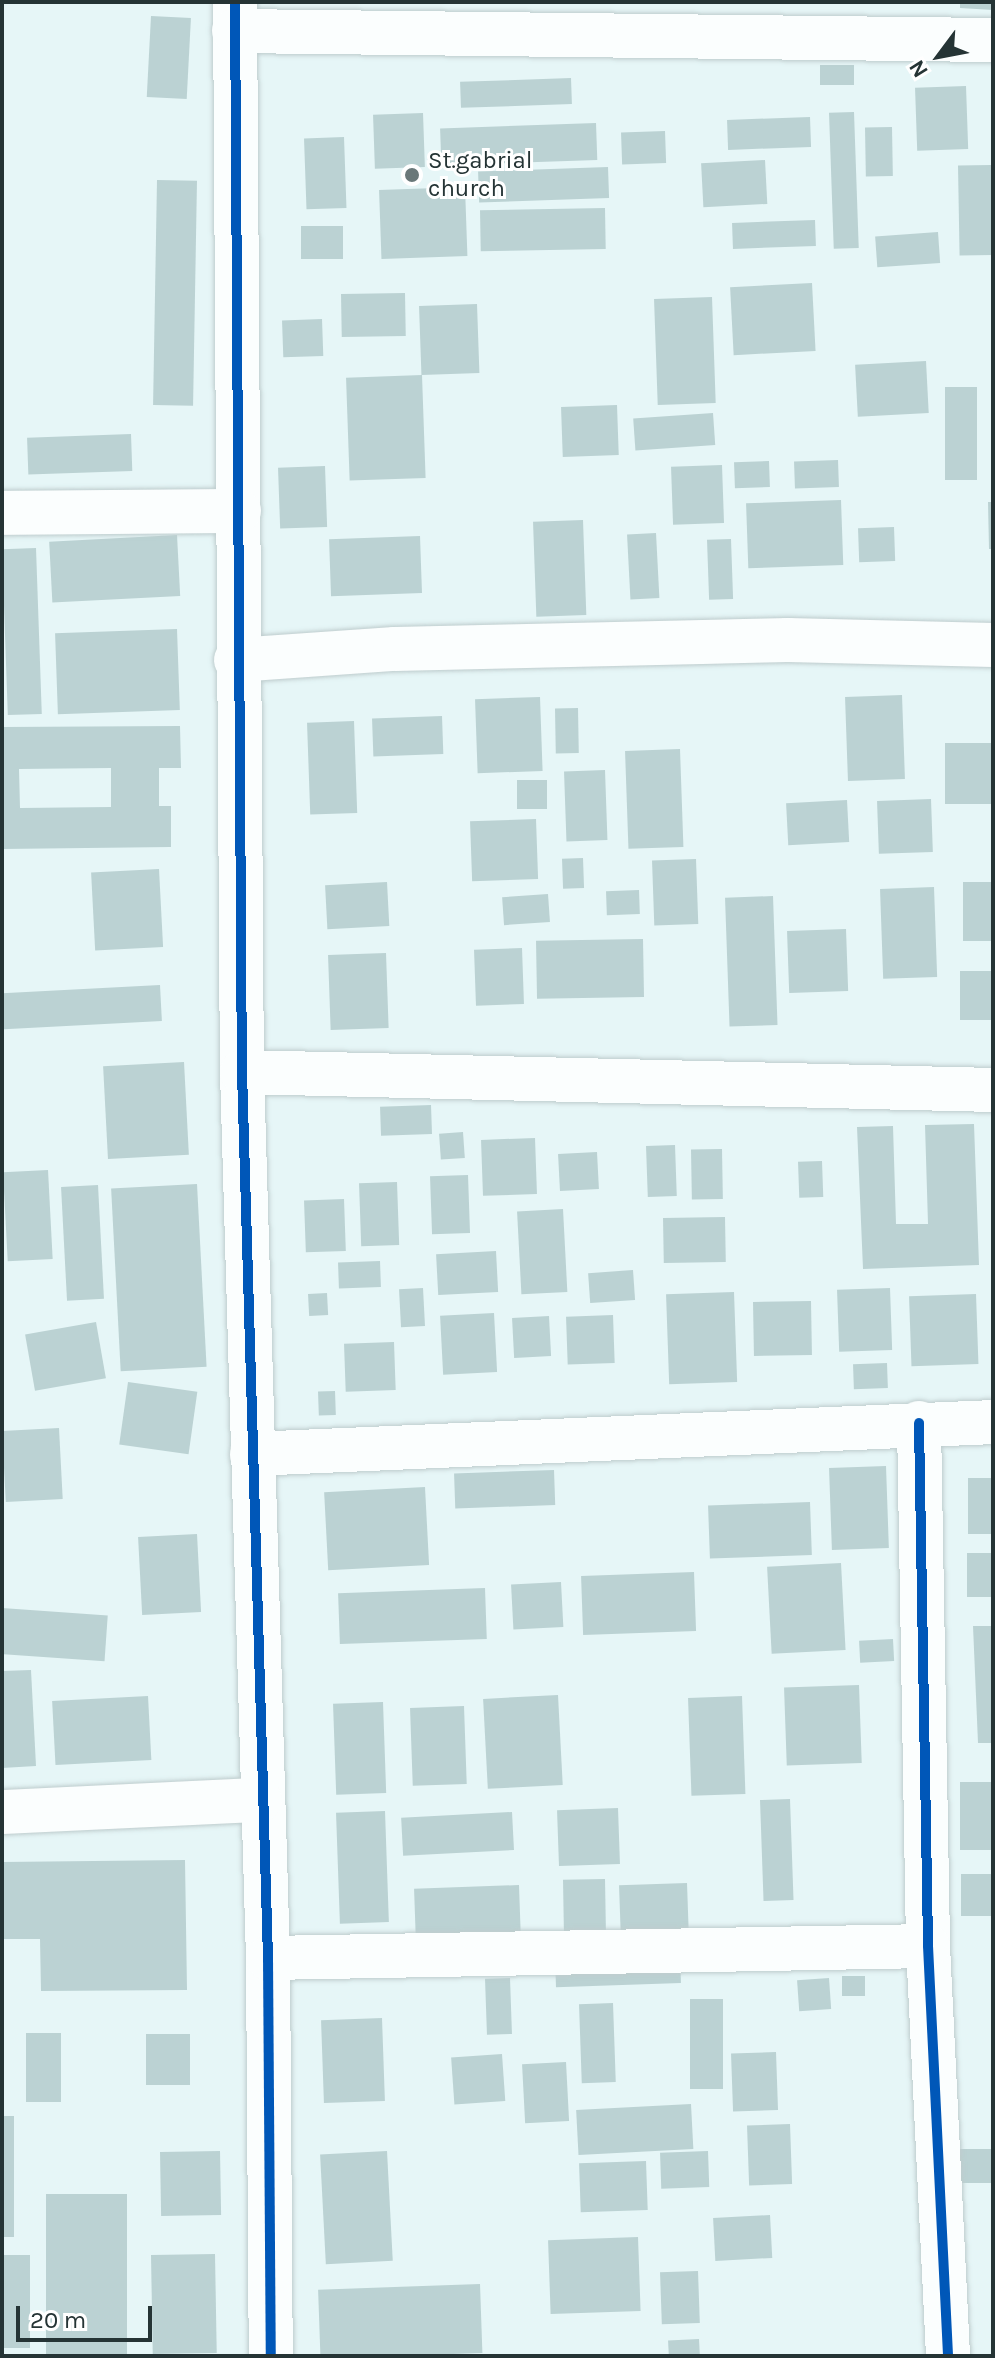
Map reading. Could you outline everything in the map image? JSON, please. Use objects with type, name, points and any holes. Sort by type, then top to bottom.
[{"type":"street","points":[[271,2356],[268,1958],[260,1800],[242,1072],[236,660],[239,511],[235,16],[993,40]]},
{"type":"street","points":[[2,513],[239,511]]},
{"type":"street","points":[[236,660],[395,649],[757,640],[993,645]]},
{"type":"street","points":[[242,1072],[993,1090]]},
{"type":"street","points":[[252,1454],[993,1422]]},
{"type":"street","points":[[919,1423],[928,1946],[948,2356]]},
{"type":"street","points":[[2,1812],[260,1800]]},
{"type":"street","points":[[268,1958],[928,1946]]},
{"type":"building","points":[[960,2],[993,2],[993,10],[960,8]]},
{"type":"building","points":[[151,16],[191,18],[187,99],[147,97]]},
{"type":"building","points":[[820,65],[854,65],[854,85],[820,85]]},
{"type":"building","points":[[571,78],[572,104],[461,108],[460,82]]},
{"type":"building","points":[[966,86],[968,149],[917,151],[915,88]]},
{"type":"building","points":[[854,112],[859,248],[834,249],[829,113]]},
{"type":"building","points":[[423,113],[425,167],[375,169],[373,115]]},
{"type":"building","points":[[810,117],[811,147],[728,150],[727,120]]},
{"type":"building","points":[[596,123],[597,160],[441,165],[440,128]]},
{"type":"building","points":[[865,127],[892,127],[893,176],[866,176]]},
{"type":"building","points":[[665,131],[666,163],[622,165],[621,133]]},
{"type":"building","points":[[344,137],[346,208],[307,209],[304,138]]},
{"type":"building","points":[[765,160],[767,204],[703,207],[701,163]]},
{"type":"building","points":[[991,165],[993,255],[960,256],[958,166]]},
{"type":"building","points":[[608,167],[609,198],[479,203],[478,172]]},
{"type":"building","points":[[157,180],[197,181],[193,406],[153,405]]},
{"type":"building","points":[[465,187],[467,256],[381,259],[379,190]]},
{"type":"building","points":[[605,208],[606,249],[481,251],[480,210]]},
{"type":"building","points":[[815,220],[816,246],[733,249],[732,223]]},
{"type":"building","points":[[301,226],[343,226],[343,259],[301,259]]},
{"type":"building","points":[[938,232],[940,263],[877,267],[875,236]]},
{"type":"building","points":[[812,283],[816,351],[734,355],[730,287]]},
{"type":"building","points":[[405,293],[406,336],[342,337],[341,294]]},
{"type":"building","points":[[712,297],[716,403],[658,405],[654,299]]},
{"type":"building","points":[[477,304],[479,373],[421,375],[419,306]]},
{"type":"building","points":[[322,319],[323,356],[283,357],[282,320]]},
{"type":"building","points":[[926,361],[929,413],[858,417],[855,365]]},
{"type":"building","points":[[422,375],[426,478],[350,481],[346,378]]},
{"type":"building","points":[[945,387],[977,387],[977,480],[945,480]]},
{"type":"building","points":[[617,405],[619,455],[563,457],[561,407]]},
{"type":"building","points":[[713,413],[715,445],[635,451],[633,419]]},
{"type":"building","points":[[131,434],[132,471],[28,475],[27,438]]},
{"type":"building","points":[[838,460],[839,487],[795,489],[794,462]]},
{"type":"building","points":[[769,461],[770,487],[735,488],[734,462]]},
{"type":"building","points":[[722,465],[724,523],[673,525],[671,467]]},
{"type":"building","points":[[325,466],[327,527],[280,529],[278,468]]},
{"type":"building","points":[[841,500],[843,565],[748,568],[746,503]]},
{"type":"building","points":[[988,502],[993,502],[993,549],[989,549]]},
{"type":"building","points":[[583,520],[586,615],[536,617],[533,522]]},
{"type":"building","points":[[894,527],[895,561],[859,562],[858,528]]},
{"type":"building","points":[[656,533],[659,598],[630,599],[627,535]]},
{"type":"building","points":[[177,535],[180,596],[52,603],[49,542]]},
{"type":"building","points":[[420,536],[422,593],[331,596],[329,539]]},
{"type":"building","points":[[731,539],[733,599],[709,600],[707,540]]},
{"type":"building","points":[[36,548],[42,714],[8,715],[2,549]]},
{"type":"building","points":[[177,629],[180,710],[58,714],[55,633]]},
{"type":"building","points":[[902,695],[905,779],[848,781],[845,697]]},
{"type":"building","points":[[540,697],[543,771],[478,773],[475,699]]},
{"type":"building","points":[[555,708],[578,708],[579,753],[556,753]]},
{"type":"building","points":[[442,716],[443,754],[373,756],[372,718]]},
{"type":"building","points":[[354,721],[357,813],[310,815],[307,723]]},
{"type":"building","points":[[180,726],[181,768],[159,768],[159,806],[171,806],[171,847],[2,849],[2,727]],"holes":[[[111,768],[111,807],[20,808],[19,769]]]},
{"type":"building","points":[[945,743],[993,743],[993,804],[945,804]]},
{"type":"building","points":[[680,749],[683,847],[628,849],[625,751]]},
{"type":"building","points":[[605,770],[607,840],[566,841],[564,771]]},
{"type":"building","points":[[517,780],[547,780],[547,809],[517,809]]},
{"type":"building","points":[[931,799],[933,852],[879,854],[877,801]]},
{"type":"building","points":[[847,800],[849,842],[788,845],[786,803]]},
{"type":"building","points":[[536,819],[538,879],[472,881],[470,821]]},
{"type":"building","points":[[583,858],[584,888],[563,889],[562,859]]},
{"type":"building","points":[[696,859],[698,924],[654,925],[652,861]]},
{"type":"building","points":[[159,869],[163,947],[95,950],[91,873]]},
{"type":"building","points":[[387,882],[389,926],[327,929],[325,885]]},
{"type":"building","points":[[963,882],[993,882],[993,941],[963,941]]},
{"type":"building","points":[[934,887],[937,977],[883,979],[880,889]]},
{"type":"building","points":[[639,890],[640,914],[607,915],[606,891]]},
{"type":"building","points":[[548,894],[550,922],[504,925],[502,897]]},
{"type":"building","points":[[773,896],[778,1025],[730,1027],[725,898]]},
{"type":"building","points":[[846,929],[848,991],[789,993],[787,931]]},
{"type":"building","points":[[643,939],[644,997],[537,999],[536,941]]},
{"type":"building","points":[[522,948],[524,1004],[476,1006],[474,950]]},
{"type":"building","points":[[386,953],[389,1028],[331,1030],[328,955]]},
{"type":"building","points":[[960,971],[993,971],[993,1020],[960,1020]]},
{"type":"building","points":[[160,985],[162,1021],[4,1029],[2,993]]},
{"type":"building","points":[[184,1062],[189,1155],[108,1159],[103,1066]]},
{"type":"building","points":[[431,1105],[432,1134],[381,1136],[380,1107]]},
{"type":"building","points":[[974,1124],[979,1265],[863,1269],[857,1127],[893,1126],[896,1224],[928,1224],[925,1125]]},
{"type":"building","points":[[463,1132],[465,1158],[441,1160],[439,1134]]},
{"type":"building","points":[[535,1138],[537,1194],[483,1196],[481,1140]]},
{"type":"building","points":[[675,1145],[677,1196],[648,1197],[646,1146]]},
{"type":"building","points":[[722,1149],[723,1199],[692,1200],[691,1150]]},
{"type":"building","points":[[597,1152],[599,1189],[560,1191],[558,1154]]},
{"type":"building","points":[[822,1161],[823,1197],[799,1198],[798,1162]]},
{"type":"building","points":[[48,1170],[53,1259],[8,1261],[3,1172]]},
{"type":"building","points":[[468,1175],[470,1233],[432,1234],[430,1176]]},
{"type":"building","points":[[397,1182],[399,1245],[361,1246],[359,1183]]},
{"type":"building","points":[[197,1184],[207,1367],[121,1371],[111,1189]]},
{"type":"building","points":[[98,1185],[104,1299],[67,1301],[61,1187]]},
{"type":"building","points":[[344,1199],[346,1251],[306,1252],[304,1200]]},
{"type":"building","points":[[563,1209],[567,1292],[521,1294],[517,1211]]},
{"type":"building","points":[[725,1217],[726,1262],[664,1263],[663,1218]]},
{"type":"building","points":[[496,1251],[498,1292],[438,1295],[436,1254]]},
{"type":"building","points":[[380,1261],[381,1287],[339,1288],[338,1262]]},
{"type":"building","points":[[633,1270],[635,1300],[590,1303],[588,1273]]},
{"type":"building","points":[[423,1288],[425,1326],[401,1327],[399,1289]]},
{"type":"building","points":[[890,1288],[892,1350],[839,1352],[837,1290]]},
{"type":"building","points":[[734,1292],[737,1382],[669,1384],[666,1294]]},
{"type":"building","points":[[327,1293],[328,1315],[309,1316],[308,1294]]},
{"type":"building","points":[[976,1294],[978,1364],[911,1366],[909,1296]]},
{"type":"building","points":[[811,1301],[812,1355],[754,1356],[753,1302]]},
{"type":"building","points":[[494,1313],[497,1372],[443,1375],[440,1316]]},
{"type":"building","points":[[613,1315],[615,1363],[568,1365],[566,1317]]},
{"type":"building","points":[[549,1316],[551,1356],[514,1358],[512,1318]]},
{"type":"building","points":[[96,1322],[106,1378],[35,1391],[25,1335]]},
{"type":"building","points":[[394,1342],[396,1390],[346,1392],[344,1344]]},
{"type":"building","points":[[887,1363],[888,1388],[854,1389],[853,1364]]},
{"type":"building","points":[[128,1382],[197,1392],[189,1454],[119,1444]]},
{"type":"building","points":[[335,1391],[336,1415],[319,1416],[318,1392]]},
{"type":"building","points":[[59,1428],[63,1499],[6,1502],[2,1431]]},
{"type":"building","points":[[886,1466],[889,1548],[832,1550],[829,1468]]},
{"type":"building","points":[[554,1470],[555,1505],[455,1508],[454,1473]]},
{"type":"building","points":[[968,1478],[993,1478],[993,1534],[968,1534]]},
{"type":"building","points":[[425,1487],[429,1565],[328,1570],[324,1492]]},
{"type":"building","points":[[810,1502],[812,1555],[710,1559],[708,1506]]},
{"type":"building","points":[[197,1534],[201,1612],[142,1615],[138,1537]]},
{"type":"building","points":[[967,1553],[993,1553],[993,1597],[967,1597]]},
{"type":"building","points":[[841,1563],[846,1650],[772,1654],[767,1567]]},
{"type":"building","points":[[694,1572],[696,1631],[583,1635],[581,1576]]},
{"type":"building","points":[[561,1582],[563,1627],[513,1630],[511,1585]]},
{"type":"building","points":[[485,1588],[487,1639],[340,1644],[338,1593]]},
{"type":"building","points":[[2,1608],[108,1615],[105,1661],[2,1654]]},
{"type":"building","points":[[973,1626],[993,1626],[993,1743],[978,1743]]},
{"type":"building","points":[[893,1639],[894,1661],[860,1663],[859,1641]]},
{"type":"building","points":[[31,1670],[36,1766],[2,1768],[2,1671]]},
{"type":"building","points":[[859,1685],[862,1763],[787,1766],[784,1688]]},
{"type":"building","points":[[558,1695],[563,1785],[488,1789],[483,1699]]},
{"type":"building","points":[[148,1696],[151,1760],[55,1765],[52,1701]]},
{"type":"building","points":[[742,1696],[745,1794],[691,1796],[688,1698]]},
{"type":"building","points":[[383,1702],[386,1793],[336,1795],[333,1704]]},
{"type":"building","points":[[464,1706],[467,1784],[413,1786],[410,1708]]},
{"type":"building","points":[[960,1782],[993,1782],[993,1850],[960,1850]]},
{"type":"building","points":[[790,1799],[794,1900],[764,1901],[760,1800]]},
{"type":"building","points":[[618,1808],[620,1864],[559,1866],[557,1810]]},
{"type":"building","points":[[385,1811],[389,1922],[340,1924],[336,1813]]},
{"type":"building","points":[[512,1812],[514,1850],[403,1856],[401,1818]]},
{"type":"building","points":[[185,1860],[187,1990],[41,1991],[40,1939],[2,1939],[2,1862]]},
{"type":"building","points":[[961,1874],[993,1874],[993,1916],[961,1916]]},
{"type":"building","points":[[605,1879],[606,1931],[564,1932],[563,1880]]},
{"type":"building","points":[[687,1883],[689,1929],[621,1931],[619,1885]]},
{"type":"building","points":[[519,1885],[521,1935],[416,1939],[414,1889]]},
{"type":"building","points":[[680,1956],[681,1983],[556,1987],[555,1960]]},
{"type":"building","points":[[842,1976],[865,1976],[865,1996],[842,1996]]},
{"type":"building","points":[[510,1978],[512,2034],[487,2035],[485,1979]]},
{"type":"building","points":[[829,1978],[831,2009],[799,2011],[797,1980]]},
{"type":"building","points":[[690,1999],[723,1999],[723,2089],[690,2089]]},
{"type":"building","points":[[613,2003],[616,2082],[582,2083],[579,2004]]},
{"type":"building","points":[[382,2018],[385,2101],[324,2103],[321,2020]]},
{"type":"building","points":[[26,2033],[61,2033],[61,2102],[26,2102]]},
{"type":"building","points":[[146,2034],[190,2034],[190,2085],[146,2085]]},
{"type":"building","points":[[776,2052],[778,2110],[733,2112],[731,2054]]},
{"type":"building","points":[[502,2054],[505,2101],[454,2104],[451,2058]]},
{"type":"building","points":[[566,2062],[569,2121],[525,2123],[522,2064]]},
{"type":"building","points":[[691,2104],[693,2149],[579,2155],[576,2110]]},
{"type":"building","points":[[2,2116],[14,2116],[14,2237],[2,2237]]},
{"type":"building","points":[[790,2124],[792,2184],[749,2185],[747,2126]]},
{"type":"building","points":[[960,2149],[993,2149],[993,2183],[960,2183]]},
{"type":"building","points":[[220,2151],[221,2215],[161,2216],[160,2152]]},
{"type":"building","points":[[387,2151],[393,2261],[326,2264],[320,2155]]},
{"type":"building","points":[[708,2151],[709,2187],[661,2189],[660,2153]]},
{"type":"building","points":[[646,2161],[648,2210],[581,2212],[579,2163]]},
{"type":"building","points":[[46,2194],[127,2194],[127,2356],[46,2356]]},
{"type":"building","points":[[770,2215],[772,2258],[715,2261],[713,2218]]},
{"type":"building","points":[[638,2237],[641,2311],[551,2314],[548,2240]]},
{"type":"building","points":[[215,2254],[217,2353],[153,2354],[151,2255]]},
{"type":"building","points":[[2,2255],[30,2255],[30,2348],[2,2348]]},
{"type":"building","points":[[698,2271],[700,2323],[662,2324],[660,2272]]},
{"type":"building","points":[[480,2284],[482,2353],[320,2356],[318,2290]]},
{"type":"building","points":[[699,2339],[700,2356],[669,2356],[668,2341]]},
{"type":"cycle path","points":[[235,2],[242,1072],[268,1958],[271,2356]]},
{"type":"cycle path","points":[[919,1423],[928,1946],[948,2356]]},
{"type":"place","name":"St.gabrial church","points":[[412,175]]}]
